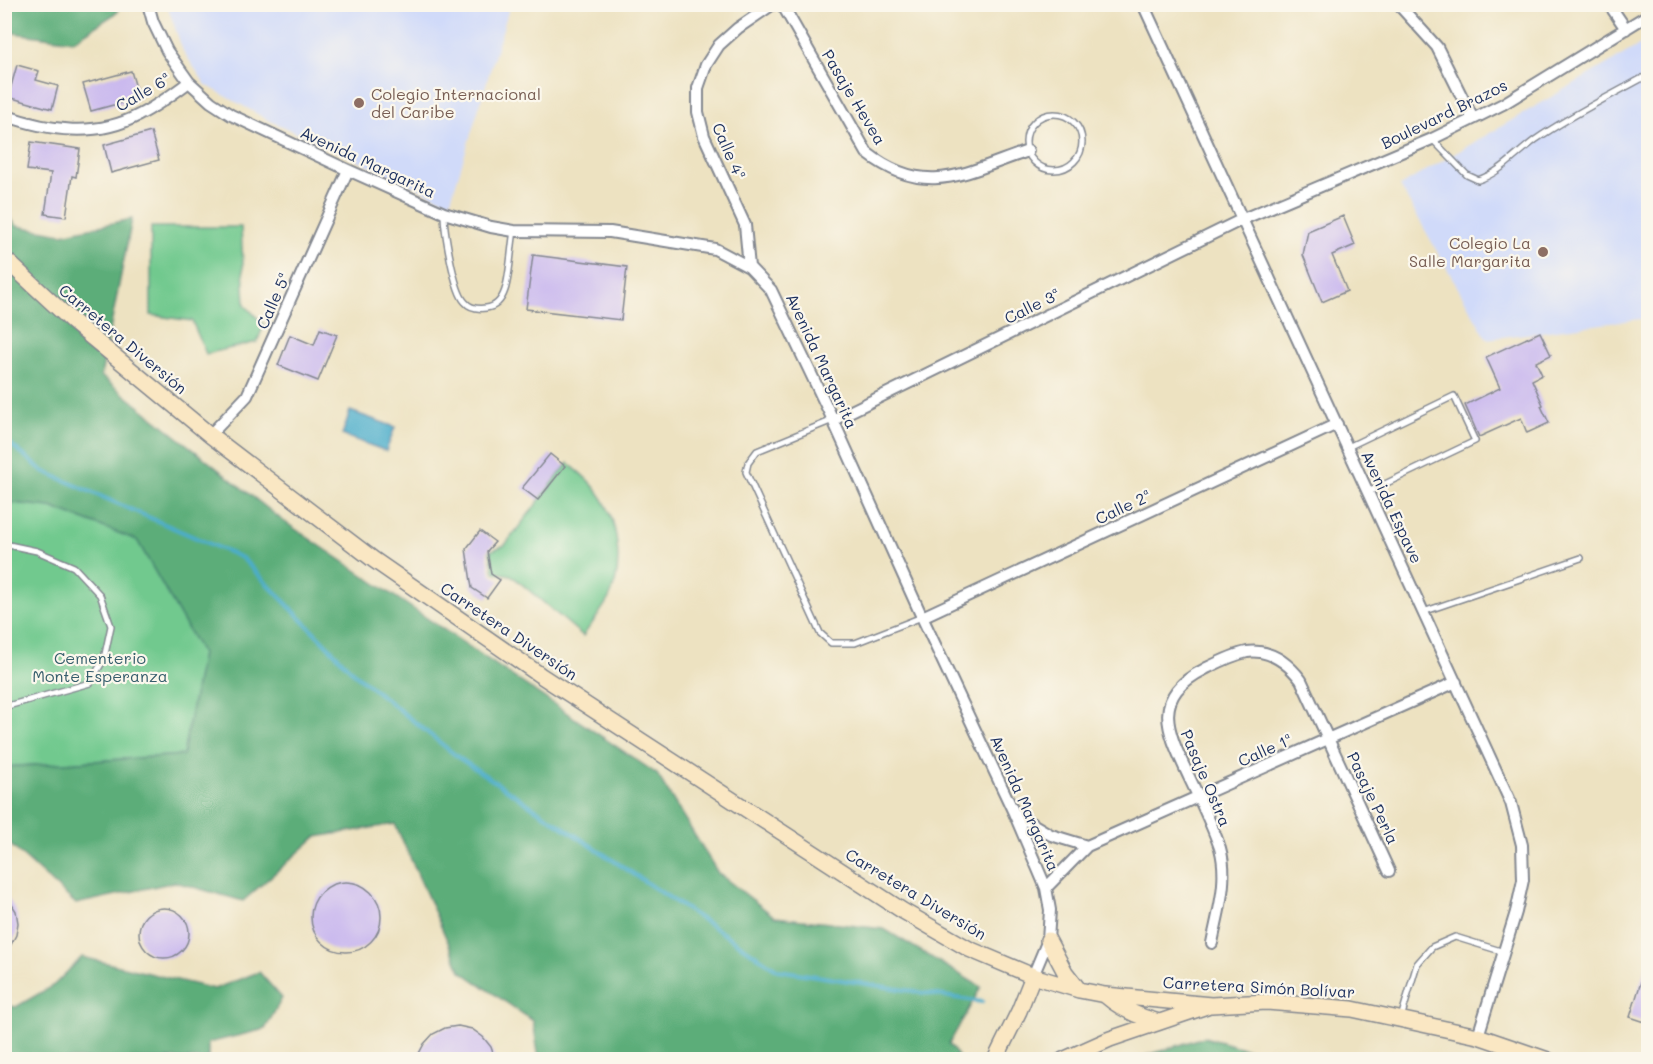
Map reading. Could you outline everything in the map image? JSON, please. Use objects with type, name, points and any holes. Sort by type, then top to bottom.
[{"type":"main road","name":"Carretera Diversión","points":[[4,258],[73,322],[210,435],[374,560],[540,675],[903,911],[969,950],[1033,976]]},
{"type":"main road","points":[[1048,940],[1065,972],[1078,990]]},
{"type":"main road","name":"Carretera Simón Bolívar","points":[[1033,976],[1078,990],[1105,995],[1211,1005],[1267,1002],[1352,1009],[1478,1036],[1548,1059]]},
{"type":"main road","points":[[995,1059],[1019,1011],[1033,976]]},
{"type":"main road","name":"Carretera Simón Bolívar","points":[[1105,995],[1131,1013],[1159,1022]]},
{"type":"main road","points":[[1063,1059],[1110,1039],[1211,1005]]},
{"type":"street","name":"Avenida Margarita","points":[[148,4],[153,22],[167,51],[189,82],[211,102],[231,115],[348,170],[444,213],[492,227],[514,231],[610,232],[715,249],[749,267],[771,290],[1014,813],[1046,888],[1050,910],[1048,940],[1033,976]]},
{"type":"street","name":"Calle 4ª","points":[[749,267],[745,225],[704,136],[698,112],[698,88],[706,65],[719,45],[738,28],[773,4]]},
{"type":"street","name":"Pasaje Hevea","points":[[782,4],[867,153],[882,164],[912,177],[933,179],[952,176],[1028,151]]},
{"type":"street","name":"Avenida Espave","points":[[1143,4],[1511,803],[1522,845],[1522,880],[1516,912],[1478,1036]]},
{"type":"street","points":[[1398,4],[1437,47],[1473,119]]},
{"type":"street","points":[[1609,4],[1626,29]]},
{"type":"street","name":"Boulevard Brazos","points":[[1243,219],[1432,140],[1503,104],[1648,15]]},
{"type":"street","name":"Calle 6ª","points":[[4,115],[58,129],[84,130],[113,126],[153,108],[189,82]]},
{"type":"street","name":"Calle 5ª","points":[[210,435],[246,396],[348,170]]},
{"type":"street","name":"Calle 3ª","points":[[833,420],[1243,219]]},
{"type":"street","name":"Calle 2ª","points":[[922,617],[1337,424]]},
{"type":"street","name":"Pasaje Ostra","points":[[1212,943],[1223,886],[1224,868],[1220,848],[1167,725],[1168,710],[1173,696],[1182,684],[1195,674],[1228,658],[1252,652],[1267,654],[1280,659],[1292,668],[1301,680],[1329,739]]},
{"type":"street","name":"Calle 1ª","points":[[1087,846],[1456,682]]},
{"type":"street","name":"Pasaje Perla","points":[[1329,739],[1389,871]]},
{"type":"street","points":[[1014,813],[1051,835],[1087,846],[1046,888]]},
{"type":"lane","points":[[1432,140],[1467,175],[1478,180],[1490,176],[1534,141],[1583,110],[1648,75]]},
{"type":"lane","points":[[1059,114],[1068,117],[1080,131],[1081,150],[1077,158],[1064,168],[1046,169],[1032,159],[1028,151],[1026,141],[1028,132],[1040,117],[1059,114]]},
{"type":"lane","points":[[444,213],[445,232],[459,293],[465,303],[472,307],[489,308],[496,304],[506,289],[514,231]]},
{"type":"lane","points":[[1348,447],[1454,396],[1475,441],[1368,492]]},
{"type":"lane","points":[[833,420],[757,451],[748,463],[746,472],[820,633],[831,643],[855,642],[922,617]]},
{"type":"lane","points":[[4,544],[37,551],[74,567],[100,596],[111,626],[104,659],[90,683],[4,707]]},
{"type":"lane","points":[[1423,612],[1581,558]]},
{"type":"lane","points":[[1401,1019],[1417,964],[1432,947],[1455,937],[1504,952]]},
{"type":"shaded area","name":"Colegio Internacional del Caribe","points":[[167,5],[510,5],[450,203],[268,120],[206,85],[183,51]]},
{"type":"shaded area","name":"Colegio La Salle Margarita","points":[[1648,40],[1648,318],[1487,339],[1400,186]]},
{"type":"green space","points":[[5,4],[117,5],[118,12],[73,41],[5,31]]},
{"type":"green space","points":[[5,213],[17,226],[62,234],[132,219],[101,376],[282,520],[657,774],[718,873],[775,917],[884,929],[981,987],[949,1044],[960,1059],[539,1059],[533,1021],[461,971],[395,824],[316,837],[243,901],[175,882],[76,904],[5,840],[5,767],[183,755],[202,654],[137,540],[51,507],[5,502]]},
{"type":"green space","points":[[151,227],[241,227],[245,305],[264,325],[257,342],[206,354],[192,321],[151,315]]},
{"type":"green space","points":[[568,463],[584,476],[605,503],[617,544],[617,572],[614,586],[606,603],[583,636],[511,575],[494,572],[490,551],[505,545]]},
{"type":"green space","name":"Cementerio Monte Esperanza","points":[[5,502],[51,507],[137,540],[202,654],[183,755],[5,767]]},
{"type":"green space","points":[[82,957],[214,989],[259,972],[282,998],[265,1029],[208,1043],[208,1059],[5,1059],[5,1005],[16,1007],[54,985]]},
{"type":"green space","points":[[1204,1037],[1282,1059],[1136,1059]]},
{"type":"water","points":[[350,411],[395,427],[386,451],[342,435]]},
{"type":"building","points":[[17,65],[39,71],[36,80],[58,86],[52,109],[8,97]]},
{"type":"building","points":[[131,71],[139,98],[91,111],[83,84]]},
{"type":"building","points":[[151,132],[159,160],[111,173],[104,145]]},
{"type":"building","points":[[31,142],[80,149],[76,177],[72,176],[66,217],[45,214],[51,173],[27,170]]},
{"type":"building","points":[[1343,216],[1355,245],[1332,255],[1347,291],[1322,302],[1303,255],[1308,231]]},
{"type":"building","points":[[533,255],[627,267],[621,320],[526,309]]},
{"type":"building","points":[[320,329],[337,335],[318,381],[278,365],[290,335],[314,345]]},
{"type":"building","points":[[1540,332],[1551,355],[1536,362],[1542,375],[1532,380],[1549,423],[1527,433],[1521,418],[1479,437],[1465,405],[1500,388],[1486,357]]},
{"type":"building","points":[[550,454],[565,466],[538,500],[522,488]]},
{"type":"building","points":[[480,531],[495,542],[487,551],[491,574],[500,580],[487,598],[472,588],[466,549]]},
{"type":"building","points":[[346,882],[359,885],[371,892],[378,904],[381,917],[378,930],[371,942],[359,949],[346,952],[333,949],[321,942],[314,930],[311,917],[314,904],[321,892],[333,885]]},
{"type":"building","points":[[4,892],[16,911],[18,923],[16,935],[4,958]]},
{"type":"building","points":[[164,908],[173,910],[184,919],[189,933],[187,942],[178,953],[164,958],[155,956],[144,947],[139,933],[141,924],[150,913]]},
{"type":"building","points":[[1646,966],[1648,967],[1648,1023],[1630,1017]]},
{"type":"building","points":[[458,1026],[472,1029],[483,1037],[491,1047],[495,1059],[416,1059],[424,1044],[433,1034],[445,1028]]},
{"type":"waterway","points":[[4,439],[43,471],[242,558],[355,674],[459,758],[778,970],[982,1002]]},
{"type":"place","name":"Colegio Internacional del Caribe","points":[[359,103]]},
{"type":"place","name":"Colegio La Salle Margarita","points":[[1543,252]]}]
